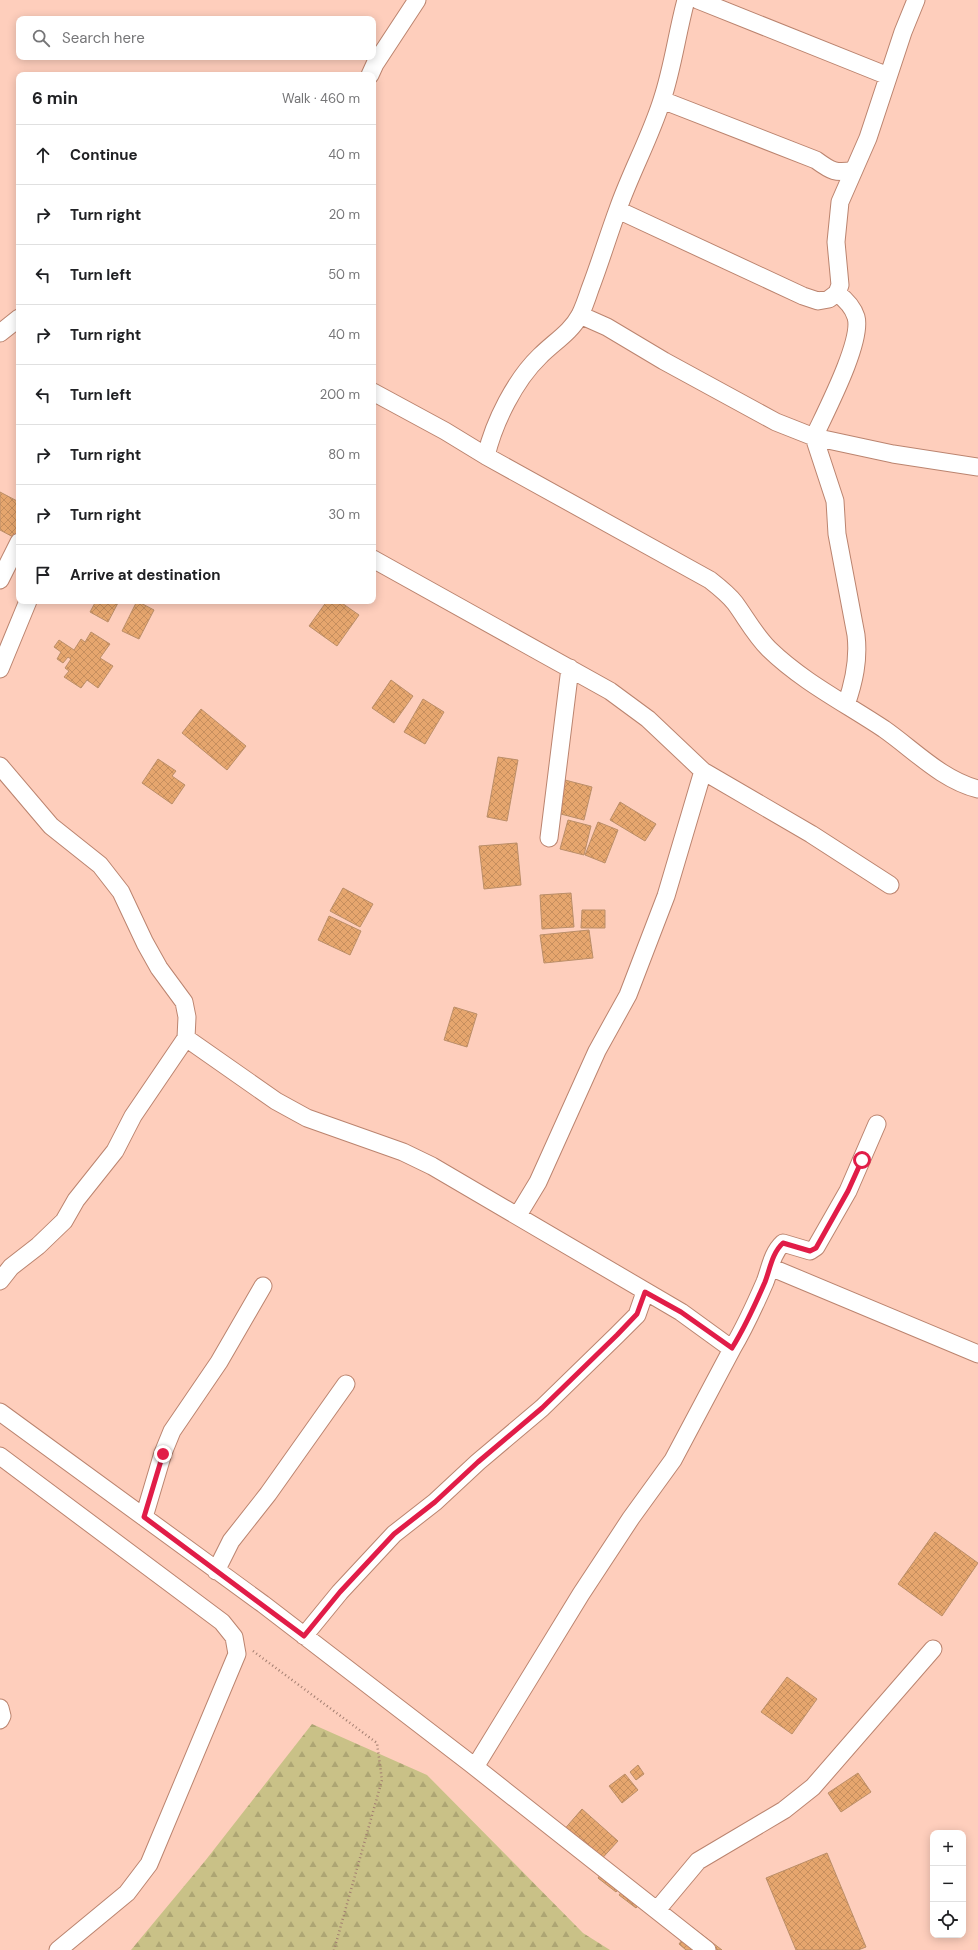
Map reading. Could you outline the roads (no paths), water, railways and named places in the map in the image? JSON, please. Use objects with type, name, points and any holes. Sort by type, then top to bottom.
[{"type":"street","points":[[371,72],[375,64],[417,0]]},
{"type":"street","points":[[486,456],[491,436],[520,379],[540,356],[563,337],[580,315],[618,210],[643,152],[662,100],[672,65],[679,25],[686,0]]},
{"type":"street","points":[[698,0],[888,76]]},
{"type":"street","points":[[618,210],[803,296],[818,301],[829,299],[838,292],[840,285],[836,242],[840,202],[868,138],[903,32],[916,0]]},
{"type":"street","points":[[662,100],[816,160],[826,168],[837,172],[854,170]]},
{"type":"street","points":[[838,292],[849,304],[856,315],[858,325],[848,359],[832,399],[814,437],[834,501],[837,534],[858,650],[853,685],[846,705]]},
{"type":"street","points":[[580,315],[607,327],[764,415],[814,437],[893,454],[978,467]]},
{"type":"street","points":[[0,333],[16,320]]},
{"type":"street","points":[[376,394],[710,580],[734,602],[755,633],[785,664],[812,684],[907,746],[942,773],[957,782],[978,789]]},
{"type":"street","points":[[0,580],[16,548]]},
{"type":"street","points":[[376,561],[610,691],[648,719],[703,771],[811,834],[890,885]]},
{"type":"street","points":[[0,669],[27,604]]},
{"type":"street","points":[[549,838],[570,668]]},
{"type":"street","points":[[0,766],[51,826],[100,865],[120,892],[159,968],[184,1002],[187,1017],[186,1038],[133,1116],[115,1150],[76,1200],[64,1221],[38,1246],[11,1267],[0,1281]]},
{"type":"street","points":[[518,1215],[538,1182],[597,1051],[628,995],[666,896],[703,771]]},
{"type":"street","points":[[186,1038],[276,1101],[307,1118],[403,1152],[432,1166],[518,1215],[645,1292],[681,1312],[732,1348]]},
{"type":"street","points":[[475,1767],[581,1594],[631,1518],[673,1460],[732,1348],[744,1329],[775,1254],[783,1243],[810,1251],[816,1248],[848,1191],[877,1124]]},
{"type":"street","points":[[770,1266],[978,1354]]},
{"type":"street","points":[[144,1517],[163,1454],[172,1431],[219,1362],[263,1286]]},
{"type":"street","points":[[304,1636],[340,1592],[394,1534],[435,1502],[478,1462],[542,1408],[617,1335],[637,1314],[645,1292]]},
{"type":"street","points":[[216,1571],[231,1541],[268,1494],[346,1384]]},
{"type":"street","points":[[0,1412],[304,1636],[475,1767],[707,1950]]},
{"type":"street","points":[[0,1456],[222,1622],[234,1637],[237,1654],[149,1864],[127,1893],[58,1950]]},
{"type":"street","points":[[657,1910],[698,1861],[784,1810],[813,1787],[933,1648]]},
{"type":"street","points":[[0,1708],[2,1716],[0,1720]]}]
